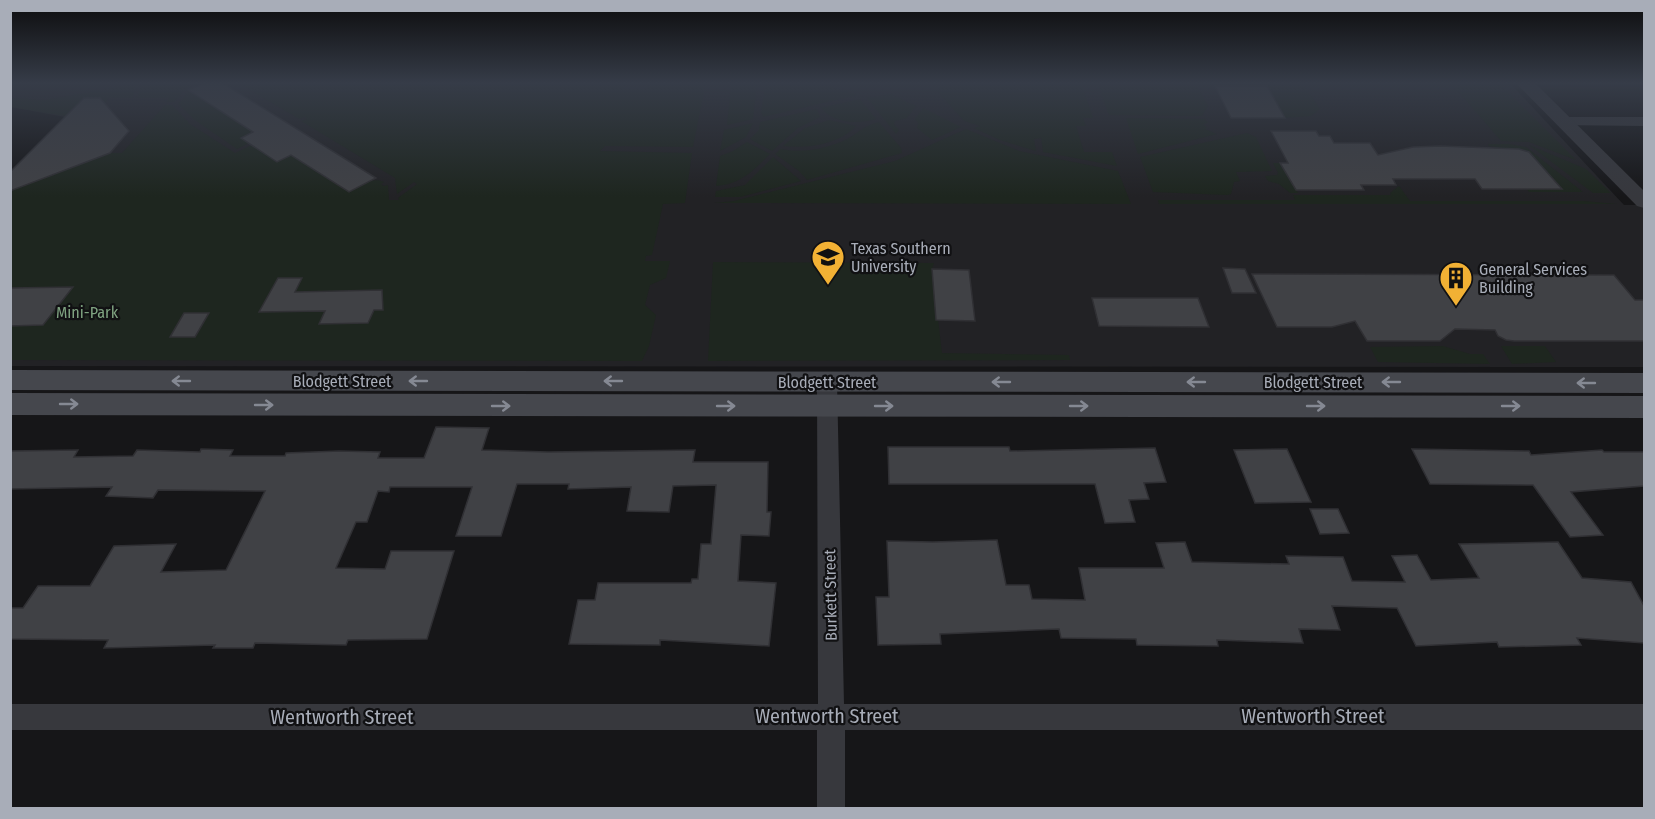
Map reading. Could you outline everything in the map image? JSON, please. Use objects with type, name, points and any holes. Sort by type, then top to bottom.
[{"type":"main road","name":"Blodgett Street","points":[[10,380],[222,393]]},
{"type":"main road","name":"Blodgett Street","points":[[10,404],[222,393],[1272,394],[1644,383]]},
{"type":"main road","name":"Blodgett Street","points":[[1272,394],[1644,406]]},
{"type":"street","points":[[1564,122],[1644,122]]},
{"type":"street","points":[[1564,122],[1644,202]]},
{"type":"street","name":"Burkett Street","points":[[826,394],[832,716],[831,808]]},
{"type":"street","name":"Wentworth Street","points":[[10,717],[1644,717]]},
{"type":"shaded area","name":"Texas Southern University","points":[[62,120],[1545,120],[1624,205],[1644,205],[1644,367],[11,366],[11,172]]},
{"type":"green space","name":"Mini-Park","points":[[151,120],[186,120],[235,153],[252,145],[280,160],[291,155],[349,192],[366,182],[380,180],[384,182],[381,184],[384,186],[388,185],[389,200],[399,200],[398,198],[417,184],[414,182],[397,194],[395,178],[301,121],[698,120],[693,147],[605,146],[600,151],[692,153],[685,203],[663,204],[652,255],[646,256],[645,261],[670,261],[666,278],[650,285],[645,305],[656,315],[649,346],[642,361],[11,360],[11,190],[110,153],[122,153]]},
{"type":"green space","points":[[235,120],[253,132],[241,138],[249,143],[237,149],[196,121]]},
{"type":"green space","points":[[727,120],[748,120],[727,125]]},
{"type":"green space","points":[[814,120],[798,128],[772,151],[750,139],[759,130],[760,122]]},
{"type":"green space","points":[[828,120],[856,126],[841,137],[822,144],[802,147],[783,146],[805,128]]},
{"type":"green space","points":[[841,120],[870,120],[862,122]]},
{"type":"green space","points":[[885,120],[898,120],[894,124],[899,130],[896,134]]},
{"type":"green space","points":[[916,120],[947,120],[961,127],[932,140],[917,128]]},
{"type":"green space","points":[[1084,120],[1086,126],[1076,126],[1084,152],[1112,152],[1117,166],[1043,152],[1041,138],[1034,139],[1036,151],[1000,140],[974,128],[980,126],[964,121]]},
{"type":"green space","points":[[1127,120],[1205,120],[1208,122],[1203,125],[1207,127],[1205,129],[1217,134],[1138,154]]},
{"type":"green space","points":[[1483,120],[1536,120],[1576,160],[1529,142],[1501,141]]},
{"type":"green space","points":[[879,122],[901,148],[902,153],[807,180],[799,171],[775,154],[781,149],[799,151],[828,146],[846,140],[866,127]]},
{"type":"green space","points":[[753,123],[746,137],[720,151],[724,130]]},
{"type":"green space","points":[[966,129],[1019,151],[1118,171],[1131,204],[714,203],[734,201],[895,161]]},
{"type":"green space","points":[[1247,133],[1256,137],[1272,171],[1236,172],[1240,181],[1234,182],[1231,194],[1227,195],[1153,192],[1140,157]]},
{"type":"green space","points":[[747,142],[770,154],[740,179],[733,183],[716,186],[720,156]]},
{"type":"green space","points":[[1488,144],[1526,147],[1583,192],[1529,192],[1526,188],[1561,188],[1529,152]]},
{"type":"green space","points":[[1529,145],[1586,169],[1611,193],[1593,193]]},
{"type":"green space","points":[[773,157],[801,181],[740,197],[715,197],[716,191],[745,185]]},
{"type":"green space","points":[[1273,163],[1280,163],[1298,193],[1290,193],[1279,184],[1268,181],[1265,176],[1278,173]]},
{"type":"green space","points":[[1399,186],[1410,201],[1584,201],[1617,204],[1159,204],[1158,200],[1295,200],[1293,195],[1391,195],[1390,193]]},
{"type":"green space","points":[[713,262],[934,263],[932,269],[942,353],[1069,355],[1070,360],[708,361]]},
{"type":"green space","points":[[1443,346],[1470,354],[1483,354],[1490,364],[1378,362],[1370,347]]},
{"type":"green space","points":[[1501,346],[1545,346],[1556,362],[1512,364]]},
{"type":"building","points":[[62,120],[120,120],[129,131],[110,153],[10,191],[10,172]]},
{"type":"building","points":[[235,120],[283,120],[376,178],[349,192],[291,155],[277,162],[241,138],[253,132]]},
{"type":"building","points":[[1271,131],[1316,131],[1319,136],[1330,136],[1334,143],[1370,143],[1378,155],[1413,147],[1519,149],[1529,152],[1562,189],[1482,189],[1475,179],[1393,179],[1396,185],[1361,185],[1364,190],[1296,190],[1280,163],[1288,163]]},
{"type":"building","points":[[1223,268],[1245,269],[1256,293],[1232,293]]},
{"type":"building","points":[[932,269],[969,270],[975,321],[936,320]]},
{"type":"building","name":"General Services Building","points":[[1252,274],[1614,275],[1635,300],[1644,300],[1644,341],[1514,341],[1498,336],[1495,330],[1455,329],[1440,341],[1367,341],[1355,321],[1332,327],[1277,327]]},
{"type":"building","points":[[278,278],[302,278],[295,292],[382,290],[383,310],[374,310],[368,323],[319,324],[325,311],[259,312]]},
{"type":"building","points":[[73,287],[43,325],[10,326],[10,288]]},
{"type":"building","points":[[1092,298],[1198,298],[1209,327],[1099,326]]},
{"type":"building","points":[[184,313],[209,313],[195,337],[170,337]]},
{"type":"building","points":[[436,427],[489,428],[482,450],[548,452],[695,450],[693,462],[768,462],[767,512],[771,512],[769,536],[741,535],[738,581],[776,583],[769,646],[660,640],[660,645],[569,644],[578,600],[595,600],[598,583],[691,583],[692,579],[698,579],[701,544],[711,544],[716,485],[673,486],[669,512],[627,511],[631,487],[568,489],[569,484],[517,484],[501,536],[456,536],[472,487],[390,487],[389,492],[378,491],[367,522],[356,522],[336,568],[385,569],[391,551],[454,551],[427,639],[348,640],[346,645],[255,643],[253,648],[213,648],[215,645],[104,648],[108,640],[10,639],[10,608],[23,608],[38,586],[90,586],[114,546],[176,544],[161,572],[226,570],[265,491],[158,490],[153,498],[106,496],[112,487],[10,489],[10,451],[78,450],[74,457],[133,456],[137,450],[200,452],[201,449],[233,450],[230,456],[285,456],[286,453],[339,451],[380,452],[378,458],[424,458]]},
{"type":"building","points":[[888,447],[1009,447],[1010,451],[1155,448],[1166,482],[1144,483],[1149,499],[1129,500],[1135,522],[1105,523],[1095,484],[889,484]]},
{"type":"building","points":[[1287,449],[1311,502],[1255,503],[1234,450]]},
{"type":"building","points":[[1412,449],[1529,451],[1531,455],[1602,450],[1604,452],[1644,452],[1644,486],[1571,492],[1603,535],[1570,537],[1533,485],[1430,484]]},
{"type":"building","points":[[1310,509],[1338,509],[1349,533],[1320,534]]},
{"type":"building","points":[[997,540],[1006,585],[1029,585],[1032,599],[1085,600],[1079,568],[1164,568],[1156,543],[1185,542],[1192,562],[1289,564],[1286,556],[1343,557],[1352,581],[1405,582],[1392,556],[1417,555],[1431,580],[1479,578],[1459,544],[1558,542],[1582,578],[1631,582],[1644,606],[1644,643],[1577,638],[1581,645],[1499,647],[1497,642],[1416,646],[1397,608],[1332,606],[1340,630],[1299,629],[1303,643],[1217,640],[1218,646],[1137,645],[1136,639],[1061,638],[1059,629],[940,634],[941,644],[878,645],[876,597],[889,597],[887,541]]},
{"type":"place","name":"Texas Southern University","points":[[828,286]]},
{"type":"place","name":"General Services Building","points":[[1456,307]]}]
